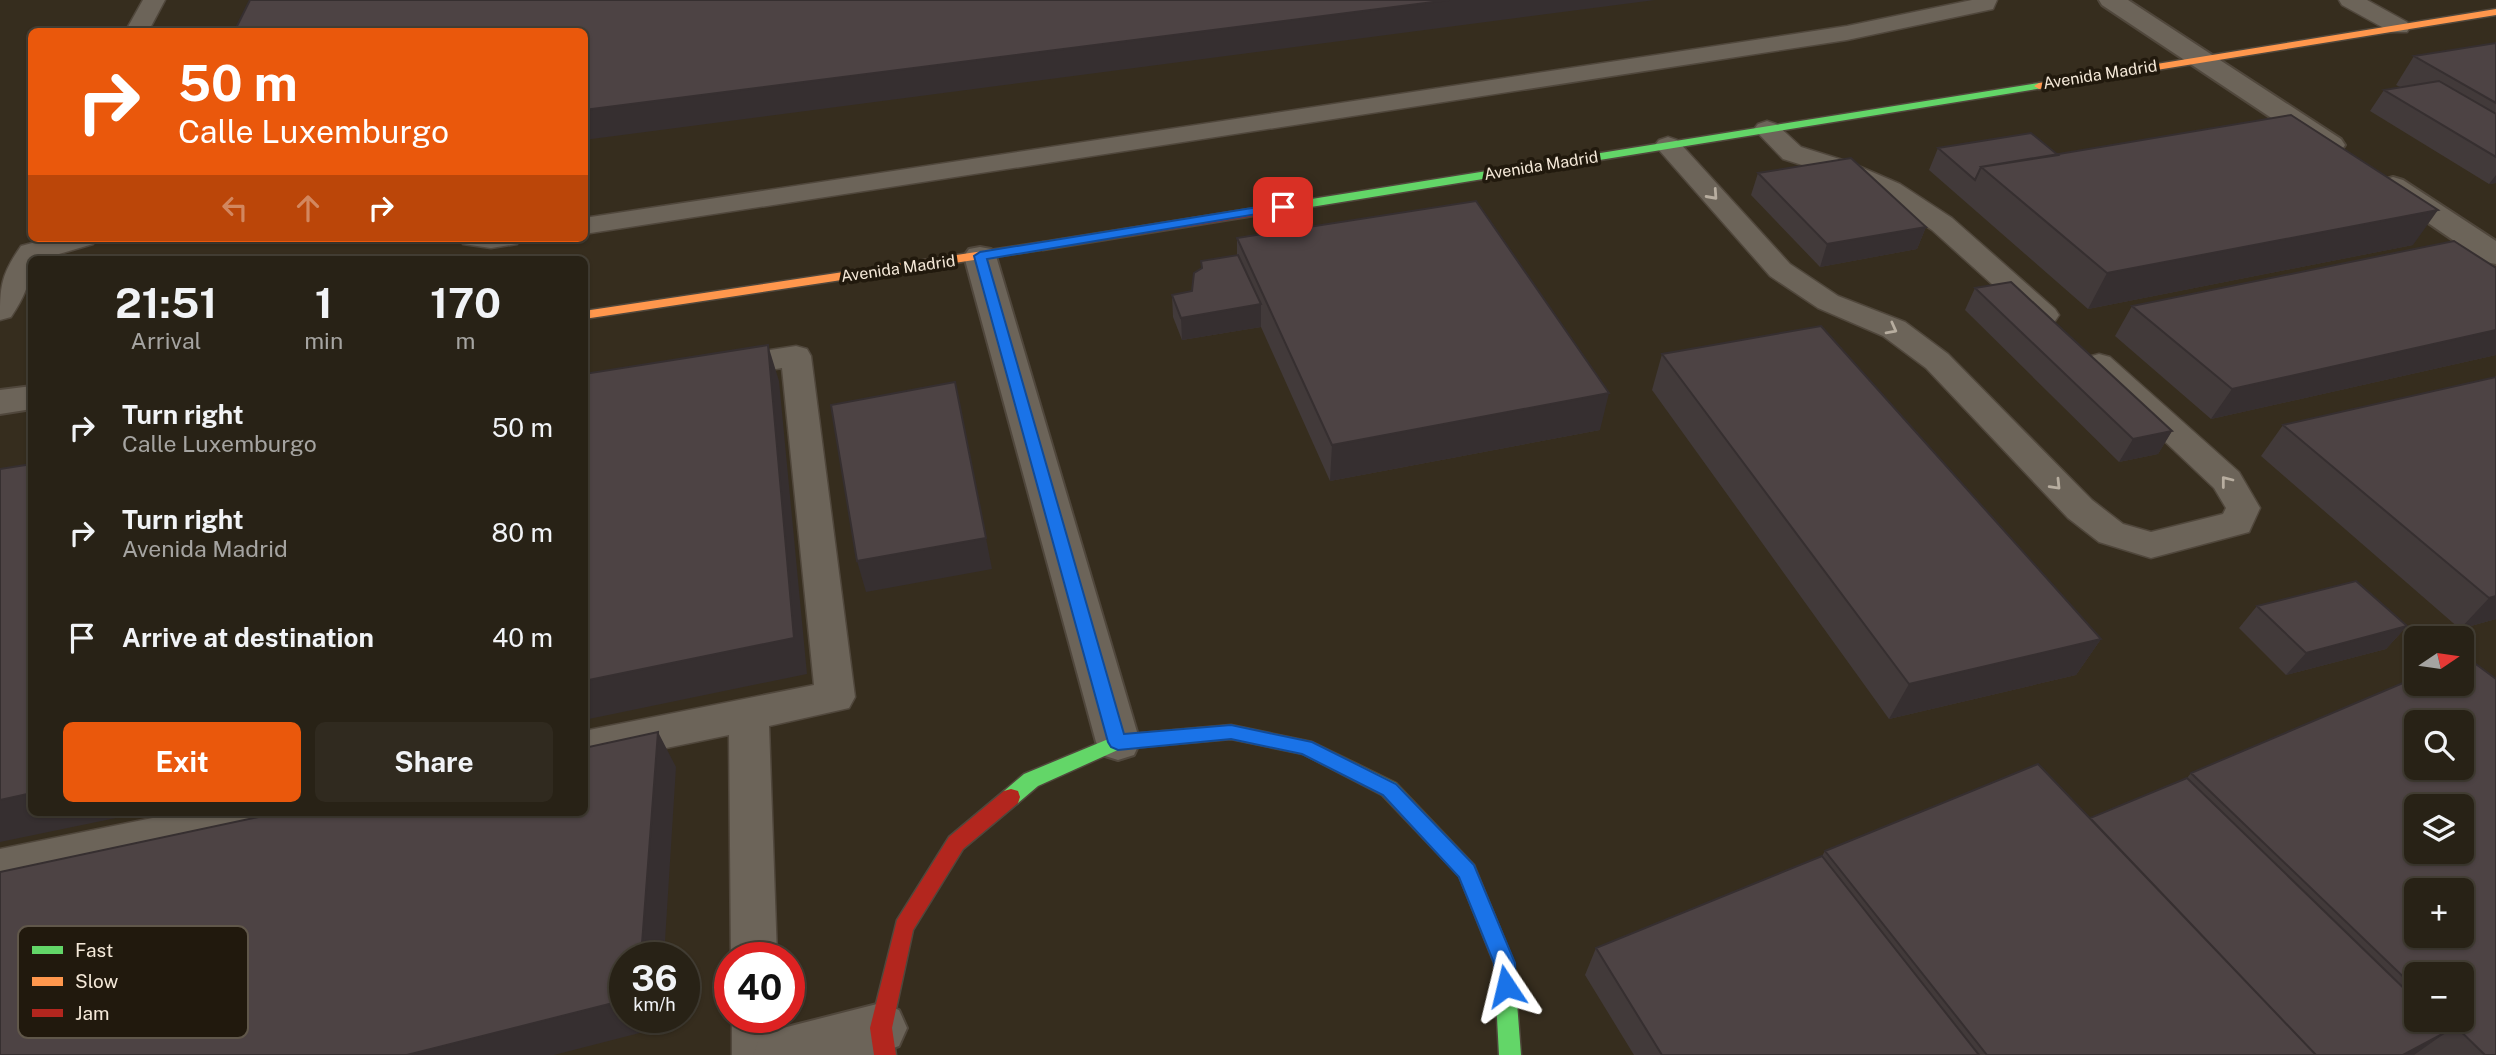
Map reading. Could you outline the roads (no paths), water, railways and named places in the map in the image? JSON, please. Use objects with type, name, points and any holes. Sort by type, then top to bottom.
[{"type":"street","points":[[2111,0],[2496,255]]},
{"type":"street","name":"Avenida Madrid","points":[[588,314],[980,256],[2496,12]]},
{"type":"street","points":[[980,256],[1118,742]]},
{"type":"street","points":[[0,402],[28,398]]},
{"type":"street","points":[[779,1055],[883,1042],[904,926],[956,843],[1031,780],[1118,742],[1231,732],[1306,747],[1389,789],[1467,872],[1504,963],[1510,1055]]},
{"type":"lane","points":[[138,28],[154,0]]},
{"type":"lane","points":[[588,225],[1847,33],[1985,4],[1986,0]]},
{"type":"lane","points":[[2350,0],[2399,27]]},
{"type":"lane","points":[[1668,145],[1780,270],[1828,302],[1894,329],[1937,361],[2080,509],[2111,533],[2151,545],[2237,523],[2243,508],[2227,480],[1942,224],[1891,190],[1839,168],[1792,153],[1767,128]]},
{"type":"lane","points":[[34,245],[55,242]]},
{"type":"lane","points":[[0,311],[28,257]]},
{"type":"lane","points":[[588,747],[835,697],[796,356],[690,373]]},
{"type":"lane","points":[[749,714],[754,942]]},
{"type":"lane","points":[[0,867],[251,816]]},
{"type":"lane","points":[[755,1033],[756,1055]]}]
